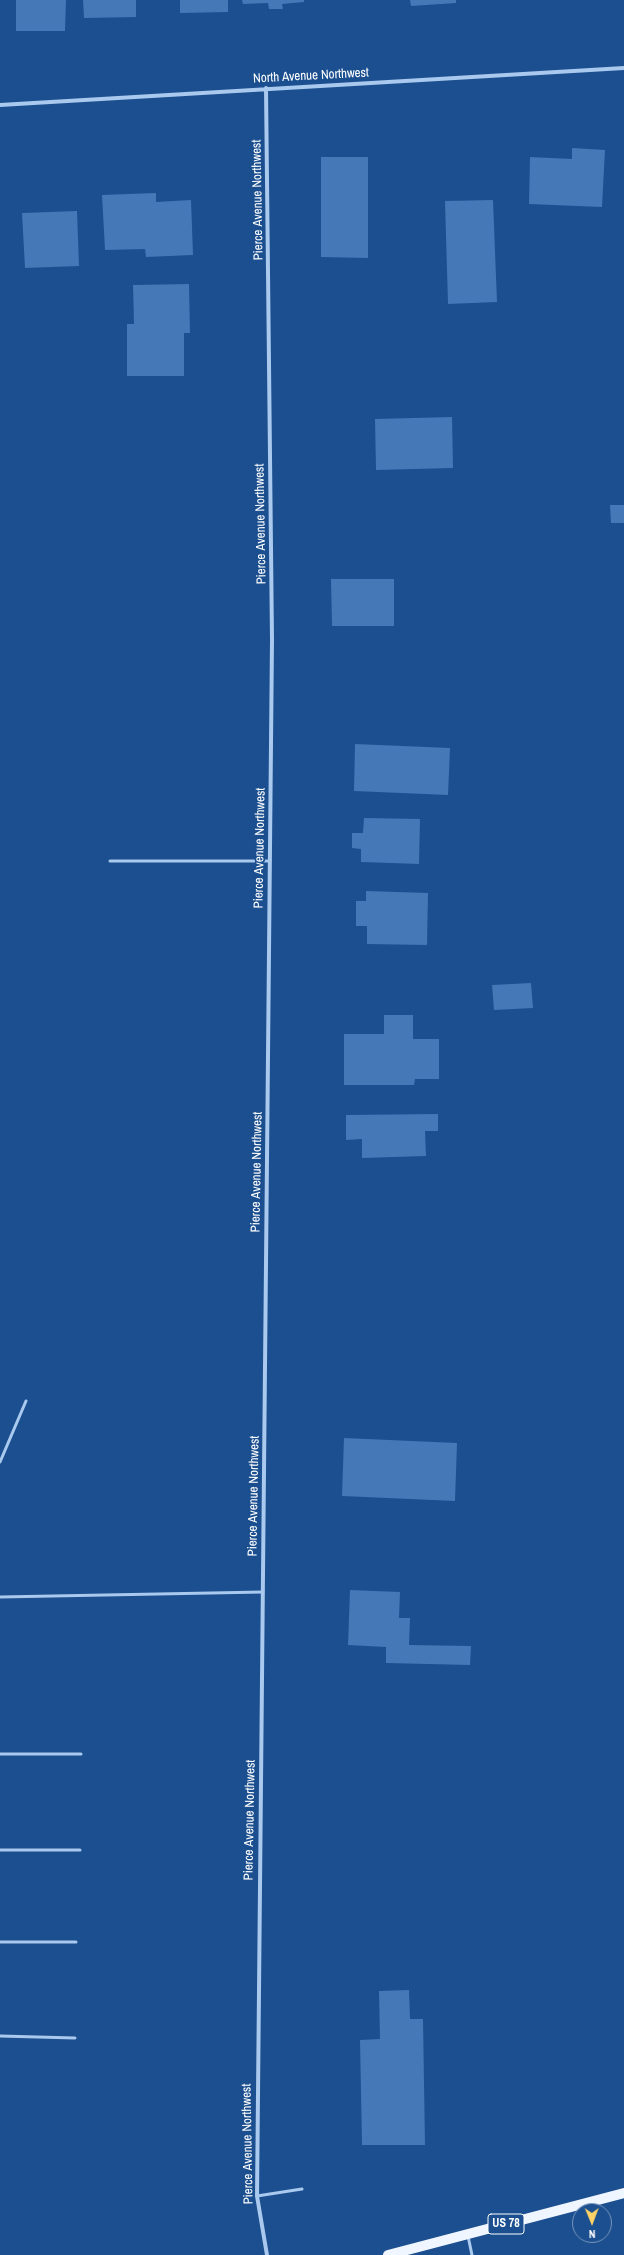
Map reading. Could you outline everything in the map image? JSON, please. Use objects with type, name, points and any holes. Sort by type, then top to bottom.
[{"type":"main road","name":"US 78","points":[[388,2255],[410,2252],[468,2234],[624,2193]]},
{"type":"street","name":"North Avenue Northwest","points":[[0,105],[266,88],[624,68]]},
{"type":"street","name":"Pierce Avenue Northwest","points":[[266,88],[272,640],[257,2196],[267,2255]]},
{"type":"lane","points":[[110,861],[270,861]]},
{"type":"lane","points":[[0,1462],[26,1401]]},
{"type":"lane","points":[[0,1597],[263,1592]]},
{"type":"lane","points":[[0,1754],[81,1754]]},
{"type":"lane","points":[[0,1850],[80,1850]]},
{"type":"lane","points":[[0,1942],[76,1942]]},
{"type":"lane","points":[[0,2036],[75,2038]]},
{"type":"lane","points":[[257,2196],[302,2189]]},
{"type":"lane","points":[[468,2234],[472,2255]]},
{"type":"building","points":[[16,0],[66,0],[65,31],[16,31]]},
{"type":"building","points":[[83,0],[136,0],[136,17],[84,18]]},
{"type":"building","points":[[180,0],[228,0],[228,12],[180,13]]},
{"type":"building","points":[[242,0],[304,0],[304,2],[282,4],[283,9],[269,9],[268,3],[243,4]]},
{"type":"building","points":[[410,0],[456,0],[456,3],[411,6]]},
{"type":"building","points":[[572,148],[605,150],[602,207],[529,204],[530,157],[572,159]]},
{"type":"building","points":[[321,157],[368,157],[368,258],[321,257]]},
{"type":"building","points":[[156,193],[156,202],[191,200],[193,255],[146,257],[145,249],[105,250],[102,195]]},
{"type":"building","points":[[493,200],[497,302],[448,304],[445,201]]},
{"type":"building","points":[[77,211],[79,266],[25,268],[22,213]]},
{"type":"building","points":[[189,284],[190,333],[184,333],[184,376],[127,376],[127,324],[134,324],[133,285]]},
{"type":"building","points":[[452,417],[453,468],[376,470],[375,419]]},
{"type":"building","points":[[610,505],[624,505],[624,523],[611,523]]},
{"type":"building","points":[[331,579],[394,579],[394,626],[332,626]]},
{"type":"building","points":[[355,744],[450,748],[448,795],[354,791]]},
{"type":"building","points":[[364,818],[420,819],[419,864],[361,862],[361,849],[352,848],[352,833],[363,833]]},
{"type":"building","points":[[366,891],[428,893],[427,945],[367,944],[367,926],[356,926],[356,901],[366,901]]},
{"type":"building","points":[[531,983],[533,1008],[494,1010],[492,985]]},
{"type":"building","points":[[384,1015],[413,1015],[413,1039],[439,1039],[439,1079],[415,1079],[414,1085],[344,1085],[344,1034],[384,1034]]},
{"type":"building","points":[[438,1114],[438,1131],[425,1131],[426,1156],[362,1158],[362,1139],[346,1140],[346,1115]]},
{"type":"building","points":[[344,1438],[457,1443],[455,1501],[342,1496]]},
{"type":"building","points":[[350,1590],[400,1592],[399,1618],[410,1618],[409,1645],[471,1646],[470,1665],[386,1663],[386,1647],[348,1645]]},
{"type":"building","points":[[409,1990],[410,2019],[423,2019],[425,2145],[362,2145],[360,2040],[380,2039],[379,1991]]}]
